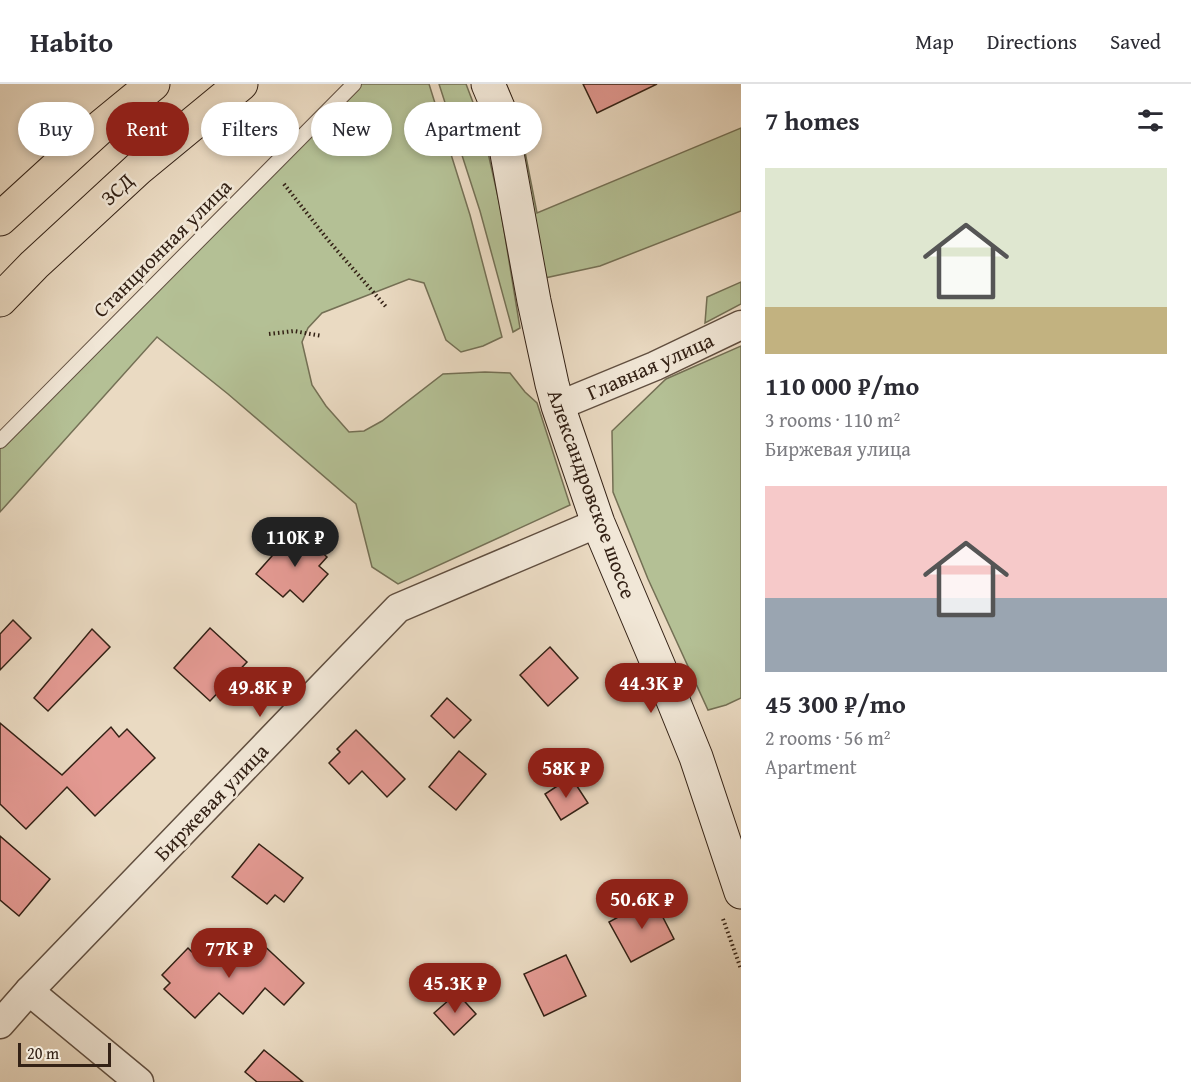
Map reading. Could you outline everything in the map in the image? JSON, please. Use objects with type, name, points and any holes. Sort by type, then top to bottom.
[{"type":"highway","points":[[0,219],[153,84]]},
{"type":"highway","name":"ЗСД","points":[[0,300],[34,265],[140,168],[241,84]]},
{"type":"street","name":"Александровское шоссе","points":[[489,84],[499,110],[534,301],[558,406],[598,523],[696,757],[741,892]]},
{"type":"street","name":"Главная улица","points":[[558,406],[655,366],[741,325]]},
{"type":"street","name":"Биржевая улица","points":[[0,1024],[29,991],[398,608],[598,523]]},
{"type":"street","points":[[29,991],[140,1082]]},
{"type":"lane","name":"Станционная улица","points":[[0,441],[354,84]]},
{"type":"path","points":[[272,168],[328,240],[387,308]]},
{"type":"path","points":[[269,334],[294,331],[322,336]]},
{"type":"green space","points":[[359,84],[429,84],[435,102],[404,102],[404,156],[452,156],[470,215],[502,337],[483,346],[461,352],[446,340],[424,283],[409,279],[322,313],[308,328],[302,342],[312,385],[326,406],[349,432],[364,431],[382,421],[443,374],[510,373],[537,403],[570,505],[398,584],[372,567],[356,504],[228,394],[157,337],[0,512],[0,441],[287,156],[299,156],[299,144],[311,132],[311,156],[392,156],[392,102],[341,102]]},
{"type":"green space","points":[[439,84],[466,84],[473,102],[445,102]]},
{"type":"green space","points":[[506,84],[513,102],[508,102]]},
{"type":"green space","points":[[741,128],[741,211],[600,266],[531,281],[515,156],[526,156],[537,213]]},
{"type":"green space","points":[[462,156],[489,156],[500,206],[520,328],[513,332],[480,211]]},
{"type":"green space","points":[[741,282],[741,304],[705,323],[707,297]]},
{"type":"green space","points":[[741,346],[741,698],[708,710],[648,579],[613,492],[612,431],[666,379]]},
{"type":"building","points":[[583,84],[657,84],[597,113]]},
{"type":"building","points":[[296,529],[327,557],[319,566],[328,574],[303,602],[290,590],[283,597],[256,574]]},
{"type":"building","points":[[13,620],[31,638],[0,670],[0,634]]},
{"type":"building","points":[[210,628],[247,662],[210,701],[174,668]]},
{"type":"building","points":[[92,629],[110,647],[48,711],[34,698]]},
{"type":"building","points":[[550,647],[578,678],[548,706],[520,675]]},
{"type":"building","points":[[447,698],[471,720],[454,738],[431,716]]},
{"type":"building","points":[[0,723],[62,775],[111,727],[119,737],[127,729],[155,758],[95,816],[67,787],[26,829],[0,804]]},
{"type":"building","points":[[356,730],[405,779],[387,797],[362,771],[349,784],[329,763],[340,752],[337,749]]},
{"type":"building","points":[[459,751],[486,774],[456,810],[429,787]]},
{"type":"building","points":[[571,777],[588,803],[561,820],[545,794]]},
{"type":"building","points":[[0,836],[50,879],[19,916],[0,900]]},
{"type":"building","points":[[259,844],[303,878],[284,902],[275,895],[267,904],[232,877]]},
{"type":"building","points":[[653,898],[674,939],[631,962],[609,922]]},
{"type":"building","points":[[258,940],[304,983],[284,1005],[265,988],[243,1014],[219,993],[195,1018],[164,989],[170,983],[162,975],[188,948],[196,956],[204,947],[229,971]]},
{"type":"building","points":[[566,955],[586,996],[544,1016],[524,974]]},
{"type":"building","points":[[457,993],[476,1014],[454,1035],[434,1013]]},
{"type":"building","points":[[264,1050],[303,1082],[257,1082],[245,1072]]}]
